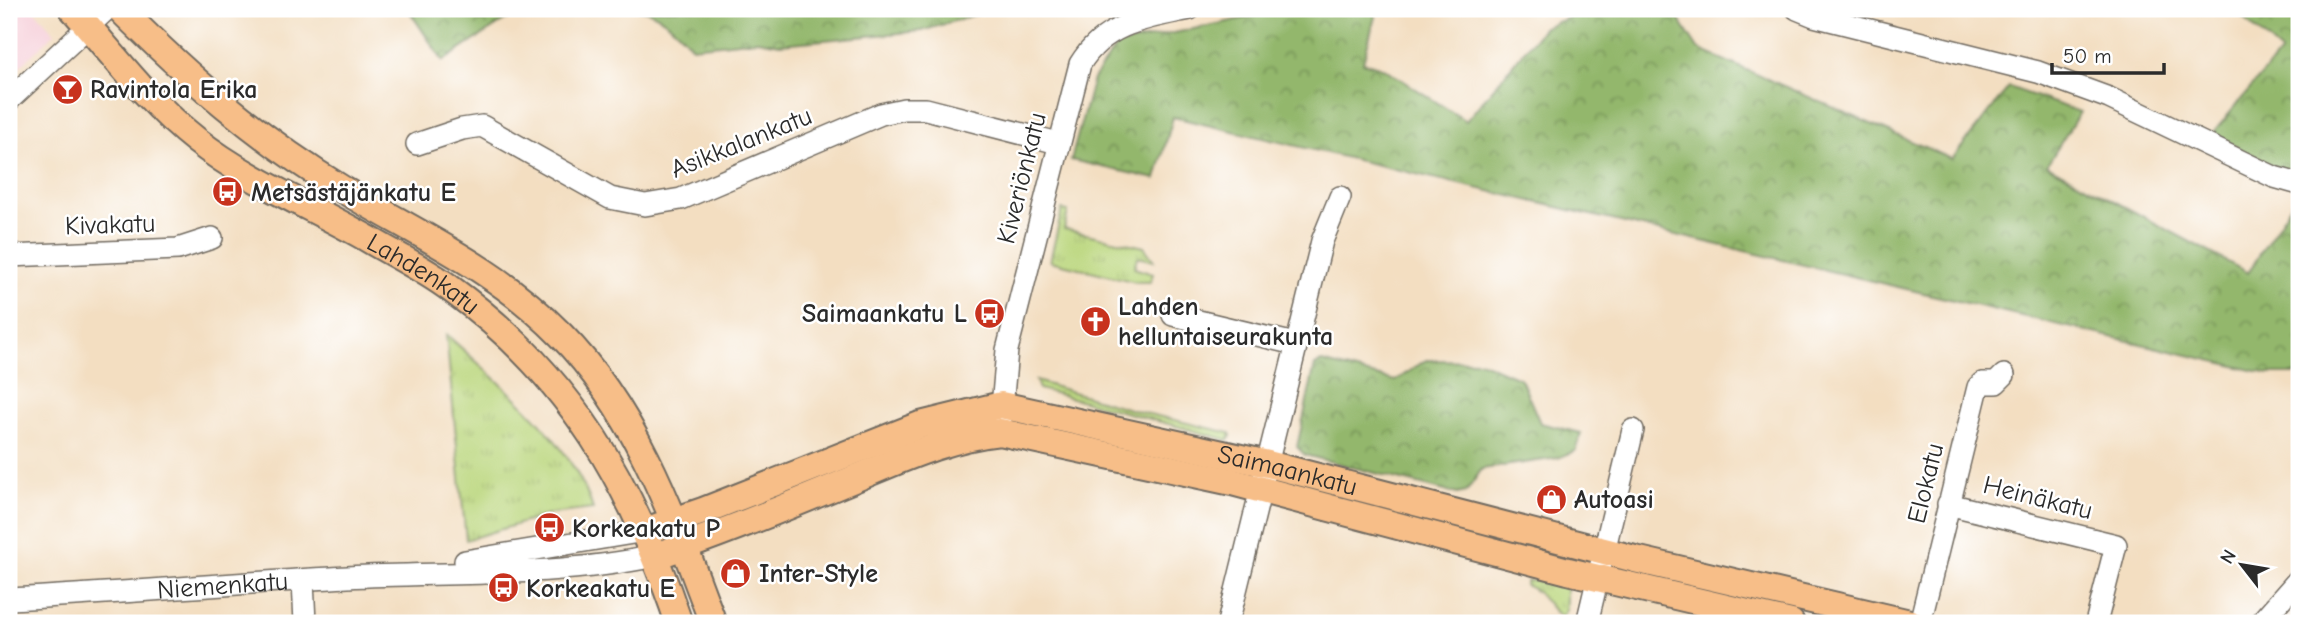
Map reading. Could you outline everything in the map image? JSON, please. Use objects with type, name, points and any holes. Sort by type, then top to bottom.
[{"type":"main road","name":"Lahdenkatu","points":[[120,9],[209,94],[272,143],[341,188],[492,274],[524,298],[564,337],[601,382],[632,431],[674,521],[713,623]]},
{"type":"main road","name":"Lahdenkatu","points":[[90,15],[149,94],[195,140],[250,175],[325,214],[451,289],[495,326],[569,401],[629,496],[655,556],[678,623]]},
{"type":"main road","name":"Saimaankatu","points":[[674,521],[919,425],[1001,405],[1268,464],[1606,552],[1910,623]]},
{"type":"main road","name":"Saimaankatu","points":[[655,556],[684,547],[923,450],[969,435],[1000,432],[1135,460],[1598,578],[1791,623]]},
{"type":"main road","name":"Niemenkatu","points":[[645,531],[674,521]]},
{"type":"street","name":"Kiveriönkatu","points":[[1000,432],[1007,350],[1080,64],[1094,44],[1111,31],[1136,21],[1189,9]]},
{"type":"street","points":[[1797,9],[1826,19],[2038,72],[2109,98],[2274,177],[2299,184]]},
{"type":"street","points":[[9,100],[90,15]]},
{"type":"street","name":"Asikkalankatu","points":[[417,144],[462,128],[482,126],[610,198],[645,205],[681,199],[881,114],[904,109],[926,109],[1058,143]]},
{"type":"street","points":[[1228,623],[1322,241],[1340,197]]},
{"type":"street","name":"Kivakatu","points":[[9,256],[178,249],[212,238]]},
{"type":"street","points":[[1173,315],[1295,344]]},
{"type":"street","name":"Elokatu","points":[[1920,623],[1978,387],[1982,383],[1996,383],[2004,375]]},
{"type":"street","points":[[1587,623],[1633,430]]},
{"type":"street","name":"Heinäkatu","points":[[1948,503],[2116,545],[2096,623]]},
{"type":"street","name":"Niemenkatu","points":[[434,574],[454,563],[645,531]]},
{"type":"street","name":"Niemenkatu","points":[[9,599],[624,563],[655,556]]},
{"type":"street","points":[[2260,623],[2299,579]]},
{"type":"street","points":[[303,580],[305,623]]},
{"type":"shaded area","points":[[9,9],[33,9],[55,33],[9,77]]},
{"type":"green space","points":[[408,9],[522,9],[443,61]]},
{"type":"green space","points":[[638,9],[993,9],[922,31],[780,44],[758,40],[692,47],[675,28],[661,18]]},
{"type":"green space","points":[[1289,9],[1369,9],[1376,13],[1363,62],[1385,69],[1466,121],[1544,27],[1590,9],[1672,9],[1698,49],[1952,159],[2009,87],[2080,112],[2047,165],[2248,273],[2294,200],[2299,201],[2299,374],[2269,374],[1173,117],[1156,179],[1071,160],[1093,79],[1117,45]]},
{"type":"green space","points":[[2233,9],[2299,9],[2299,176],[2263,163],[2213,133],[2281,52]]},
{"type":"green space","points":[[1062,210],[1068,211],[1064,229],[1144,247],[1154,261],[1137,257],[1134,268],[1153,274],[1150,282],[1136,282],[1050,261]]},
{"type":"green space","points":[[446,334],[510,392],[551,435],[568,458],[593,509],[551,514],[466,540]]},
{"type":"green space","points":[[1426,360],[1480,361],[1521,379],[1540,423],[1581,433],[1575,451],[1558,458],[1482,469],[1466,492],[1457,494],[1305,455],[1297,447],[1315,365],[1322,362],[1395,381]]},
{"type":"green space","points":[[1036,381],[1136,411],[1230,433],[1231,436],[1228,440],[1039,389]]},
{"type":"green space","points":[[1527,581],[1552,581],[1566,585],[1566,610],[1562,616],[1554,611],[1538,592],[1525,585]]},
{"type":"place","name":"Ravintola Erika","points":[[67,89]]},
{"type":"place","name":"Metsästäjänkatu E","points":[[228,192]]},
{"type":"place","name":"Saimaankatu L","points":[[990,313]]},
{"type":"place","name":"Lahden helluntaiseurakunta","points":[[1095,321]]},
{"type":"place","name":"Autoasi","points":[[1551,499]]},
{"type":"place","name":"Korkeakatu P","points":[[549,528]]},
{"type":"place","name":"Inter-Style","points":[[736,573]]},
{"type":"place","name":"Korkeakatu E","points":[[503,588]]}]
